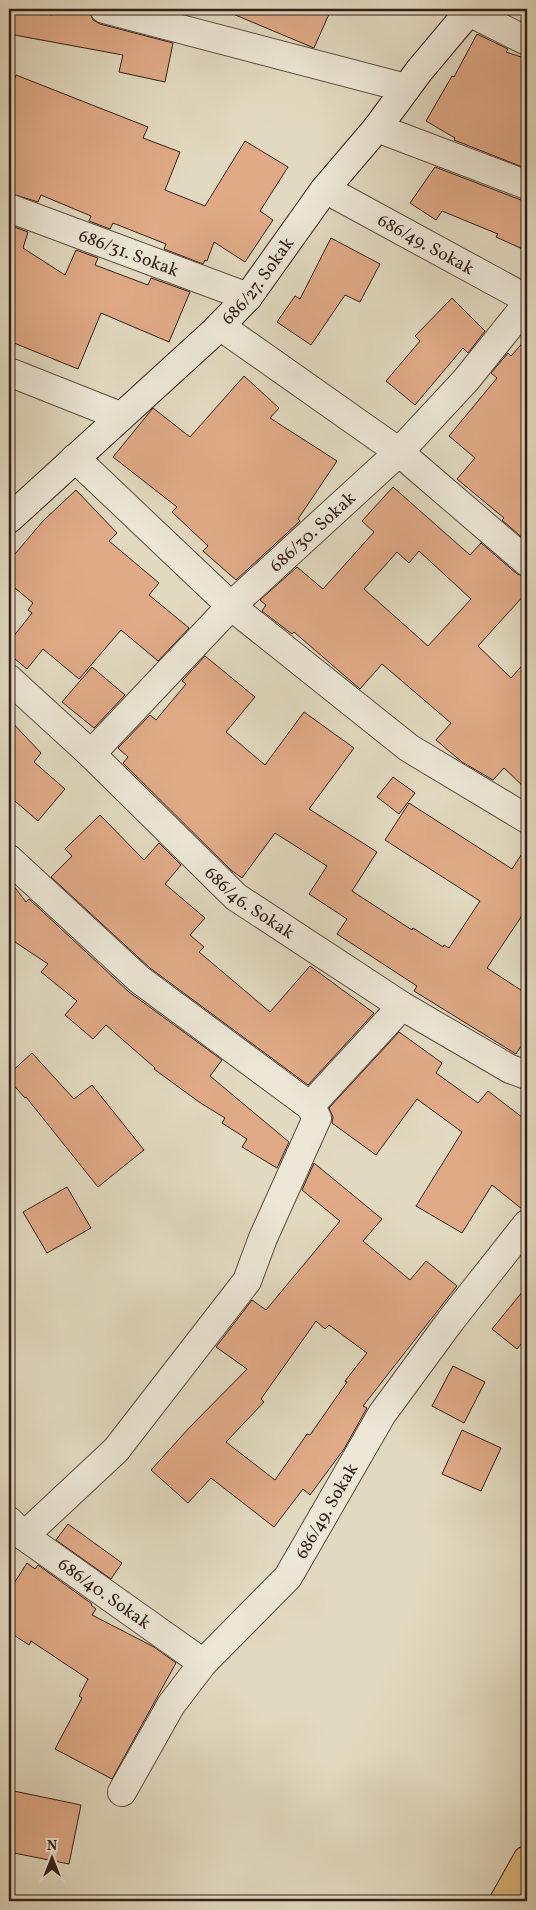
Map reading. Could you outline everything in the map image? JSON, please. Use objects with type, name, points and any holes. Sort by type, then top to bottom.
[{"type":"highway","points":[[504,1901],[527,1860]]},
{"type":"street","points":[[104,9],[406,88]]},
{"type":"street","points":[[470,10],[527,41]]},
{"type":"street","name":"686/27. Sokak","points":[[9,518],[220,326],[248,298],[326,190],[377,128],[419,71],[470,10]]},
{"type":"street","points":[[377,128],[527,185]]},
{"type":"street","name":"686/49. Sokak","points":[[326,190],[527,299]]},
{"type":"street","name":"686/31. Sokak","points":[[9,208],[248,298]]},
{"type":"street","name":"686/30. Sokak","points":[[91,754],[231,606],[399,452],[466,380],[527,304]]},
{"type":"street","points":[[220,326],[399,452],[527,562]]},
{"type":"street","points":[[9,372],[120,416]]},
{"type":"street","points":[[75,458],[231,606],[409,748],[527,819]]},
{"type":"street","name":"686/46. Sokak","points":[[9,679],[91,754],[236,898],[402,1006],[510,1068],[527,1075]]},
{"type":"street","points":[[9,859],[140,980],[310,1106],[317,1118],[263,1238],[247,1280],[116,1450],[16,1528]]},
{"type":"street","points":[[310,1106],[402,1006]]},
{"type":"street","name":"686/49. Sokak","points":[[122,1792],[171,1705],[203,1663],[288,1577],[382,1414],[451,1320],[527,1224]]},
{"type":"street","name":"686/40. Sokak","points":[[16,1528],[203,1663]]},
{"type":"building","points":[[9,9],[27,9],[52,15],[53,9],[89,11],[93,20],[100,24],[173,43],[165,82],[119,72],[123,55],[9,34]]},
{"type":"building","points":[[221,9],[316,9],[329,14],[314,48]]},
{"type":"building","points":[[477,34],[508,49],[506,52],[527,59],[527,163],[525,168],[454,140],[455,138],[426,121],[452,76],[454,77]]},
{"type":"building","points":[[16,75],[148,127],[143,138],[180,152],[165,190],[205,206],[245,141],[288,167],[260,211],[273,220],[245,262],[214,242],[207,261],[205,260],[203,264],[164,249],[166,244],[113,223],[110,229],[89,221],[91,216],[41,195],[38,202],[9,193],[9,93]]},
{"type":"building","points":[[435,167],[521,200],[527,200],[527,251],[496,237],[498,234],[442,211],[436,220],[410,203]]},
{"type":"building","points":[[9,225],[28,232],[23,248],[65,275],[76,250],[98,258],[95,265],[148,285],[151,278],[190,292],[169,342],[101,313],[78,369],[9,341]]},
{"type":"building","points":[[331,238],[380,264],[360,302],[345,295],[311,345],[277,322],[295,296],[300,299]]},
{"type":"building","points":[[452,298],[485,331],[468,353],[463,348],[415,405],[386,381],[420,341],[415,336]]},
{"type":"building","points":[[527,338],[527,542],[502,520],[504,518],[457,479],[475,458],[449,436],[497,378],[491,373],[508,353],[511,356]]},
{"type":"building","points":[[244,376],[279,408],[270,418],[337,461],[298,519],[300,521],[236,580],[203,551],[208,546],[172,512],[177,507],[113,457],[153,408],[190,437]]},
{"type":"building","points":[[393,487],[470,555],[481,543],[517,574],[527,577],[527,592],[478,646],[511,678],[527,660],[527,790],[504,768],[493,780],[462,762],[436,740],[451,723],[382,664],[360,689],[294,632],[292,634],[262,611],[266,605],[260,600],[297,567],[323,589],[374,532],[362,521]],"holes":[[[419,551],[471,599],[428,646],[364,589],[397,552],[409,563]]]},
{"type":"building","points":[[76,490],[117,533],[109,541],[159,583],[149,595],[189,628],[158,661],[121,630],[79,679],[43,649],[27,669],[9,654],[9,642],[32,613],[28,610],[33,603],[9,583],[9,561],[43,521]]},
{"type":"building","points":[[205,656],[255,697],[226,732],[265,765],[304,712],[354,748],[309,809],[377,852],[352,891],[412,930],[413,928],[443,947],[444,945],[449,948],[480,901],[385,840],[409,803],[512,869],[527,846],[527,908],[487,968],[527,994],[527,1037],[516,1054],[414,991],[417,986],[337,934],[347,919],[309,894],[327,866],[275,833],[242,878],[231,870],[123,763],[128,757],[118,748],[150,715],[156,720],[186,684],[182,681]]},
{"type":"building","points":[[92,667],[125,695],[94,728],[62,702]]},
{"type":"building","points":[[9,719],[41,753],[34,762],[65,789],[38,821],[9,796]]},
{"type":"building","points":[[393,777],[415,793],[399,814],[377,797]]},
{"type":"building","points":[[100,815],[144,860],[159,843],[181,865],[165,884],[205,918],[190,935],[204,947],[199,952],[270,1012],[310,966],[374,1013],[308,1085],[150,968],[51,877],[72,856],[65,849]]},
{"type":"building","points":[[9,880],[26,902],[29,899],[129,992],[222,1060],[210,1076],[289,1142],[277,1168],[242,1147],[247,1139],[222,1123],[225,1118],[199,1102],[154,1069],[106,1025],[93,1039],[65,1015],[77,1001],[41,972],[48,964],[9,938]]},
{"type":"building","points":[[399,1032],[442,1063],[436,1073],[478,1103],[488,1091],[527,1121],[527,1209],[522,1209],[492,1185],[462,1233],[416,1206],[462,1132],[417,1099],[376,1155],[332,1123],[333,1117],[329,1108]]},
{"type":"building","points":[[32,1053],[74,1099],[92,1085],[144,1150],[98,1187],[26,1097],[9,1080],[9,1074]]},
{"type":"building","points":[[314,1163],[382,1219],[363,1241],[410,1280],[426,1261],[457,1286],[363,1406],[367,1408],[344,1449],[310,1495],[303,1489],[274,1527],[211,1478],[188,1503],[151,1470],[247,1369],[216,1347],[252,1300],[266,1310],[340,1221],[302,1190]],"holes":[[[316,1321],[325,1329],[329,1325],[367,1353],[345,1381],[347,1382],[310,1435],[307,1434],[275,1480],[226,1442],[264,1402],[261,1399]]]},
{"type":"building","points":[[67,1187],[91,1228],[47,1253],[23,1212]]},
{"type":"building","points":[[527,1286],[527,1337],[517,1349],[492,1329]]},
{"type":"building","points":[[453,1366],[485,1382],[464,1423],[432,1406]]},
{"type":"building","points":[[462,1430],[501,1448],[481,1491],[442,1474]]},
{"type":"building","points":[[68,1524],[122,1563],[111,1579],[56,1540]]},
{"type":"building","points":[[27,1563],[35,1569],[38,1565],[92,1604],[96,1609],[92,1615],[154,1647],[176,1663],[112,1779],[55,1749],[82,1698],[79,1696],[88,1679],[31,1641],[29,1645],[9,1632],[9,1591]]},
{"type":"building","points":[[9,1790],[81,1805],[69,1864],[9,1852]]}]
